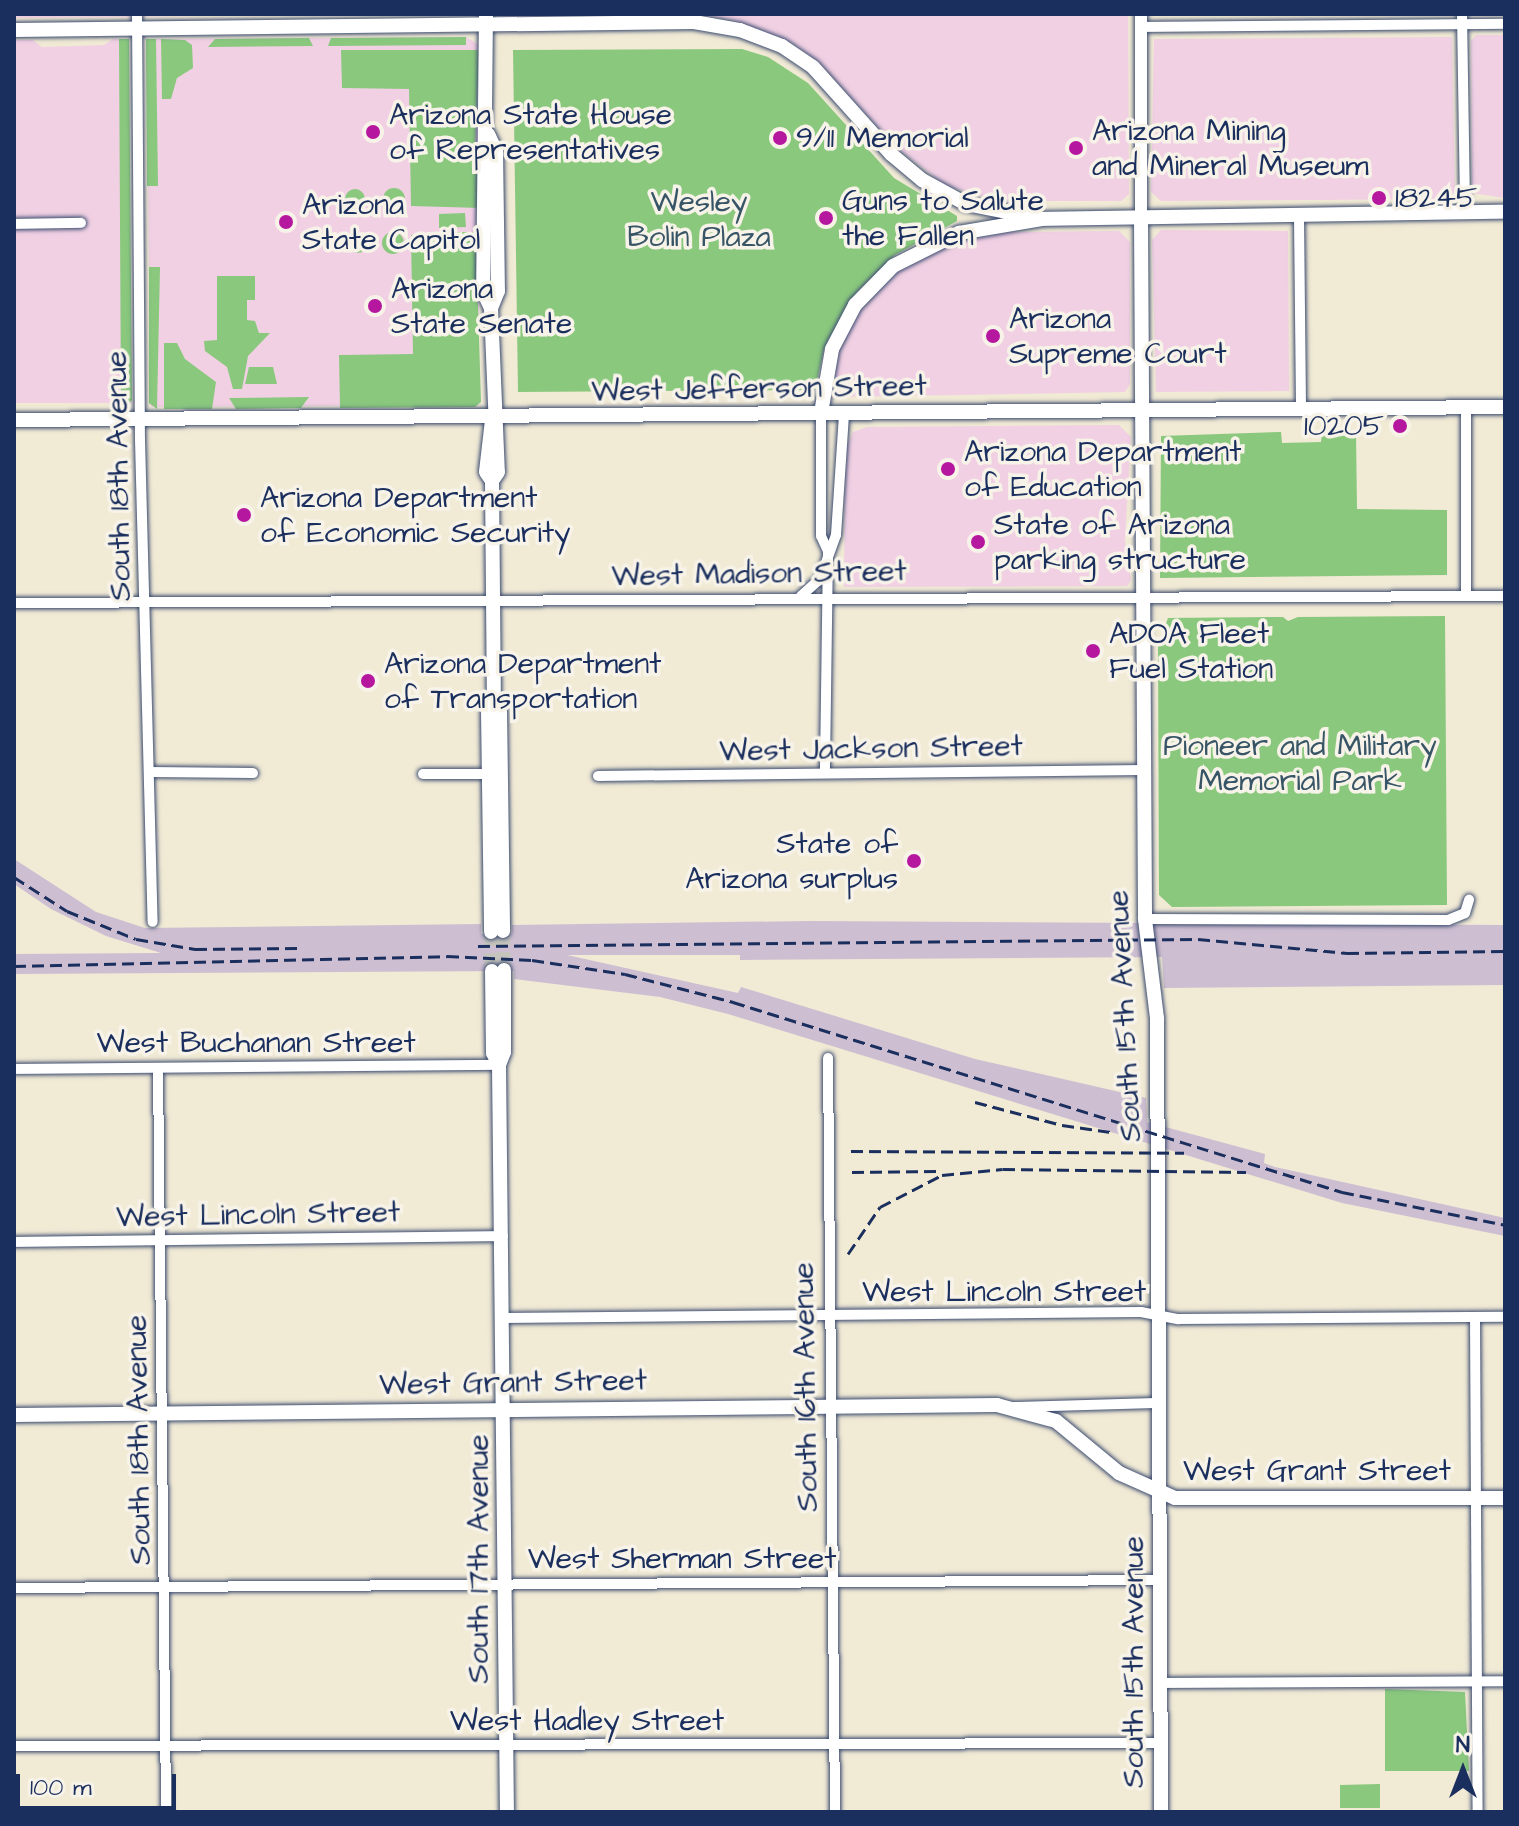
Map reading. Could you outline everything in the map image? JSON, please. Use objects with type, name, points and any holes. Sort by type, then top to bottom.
[{"type":"main road","points":[[489,18],[488,134],[496,151],[498,291],[491,308],[492,419],[486,472],[492,481],[494,698],[488,711],[495,774],[497,931]]},
{"type":"main road","points":[[14,30],[137,22],[489,18],[694,22],[782,46],[813,67],[901,165],[929,184],[966,204],[1042,219]]},
{"type":"main road","points":[[821,413],[825,370],[836,340],[855,305],[893,266],[959,233],[1042,219],[1505,212]]},
{"type":"main road","name":"South 15th Avenue","points":[[1141,218],[1145,919],[1157,1018],[1161,1812]]},
{"type":"main road","name":"West Jefferson Street","points":[[14,420],[492,419],[1505,407]]},
{"type":"main road","name":"South 17th Avenue","points":[[498,971],[493,1053],[499,1065],[503,1236],[507,1812]]},
{"type":"main road","name":"West Grant Street","points":[[14,1415],[1012,1407],[1056,1421],[1119,1473],[1159,1494],[1213,1501],[1505,1498]]},
{"type":"street","points":[[1462,19],[1465,213]]},
{"type":"street","points":[[1141,218],[1141,20],[1462,19],[1505,24]]},
{"type":"street","name":"South 18th Avenue","points":[[137,22],[140,419],[153,922]]},
{"type":"street","points":[[1299,216],[1301,408]]},
{"type":"street","points":[[14,224],[81,223]]},
{"type":"street","points":[[1466,407],[1466,596]]},
{"type":"street","points":[[821,413],[821,536],[828,551],[825,771]]},
{"type":"street","points":[[799,597],[820,579],[836,535],[844,413]]},
{"type":"street","name":"West Madison Street","points":[[14,603],[1505,596]]},
{"type":"street","name":"West Jackson Street","points":[[598,776],[825,771],[1144,770]]},
{"type":"street","points":[[149,772],[253,773]]},
{"type":"street","points":[[423,774],[495,774]]},
{"type":"street","points":[[1145,919],[1448,920],[1465,913],[1469,900]]},
{"type":"street","name":"South 16th Avenue","points":[[828,1058],[835,1812]]},
{"type":"street","name":"West Buchanan Street","points":[[14,1069],[499,1065]]},
{"type":"street","name":"South 18th Avenue","points":[[158,1068],[166,1812]]},
{"type":"street","name":"West Lincoln Street","points":[[14,1242],[503,1236]]},
{"type":"street","points":[[1475,1317],[1478,1812]]},
{"type":"street","name":"West Lincoln Street","points":[[503,1318],[1505,1317]]},
{"type":"street","name":"West Grant Street","points":[[1012,1407],[1159,1403]]},
{"type":"street","name":"West Sherman Street","points":[[14,1588],[1159,1580]]},
{"type":"street","points":[[1159,1683],[1505,1681]]},
{"type":"street","name":"West Hadley Street","points":[[14,1746],[1160,1743]]},
{"type":"shaded area","points":[[14,14],[420,14],[14,18]]},
{"type":"shaded area","points":[[698,14],[1128,14],[1129,194],[1121,201],[996,201],[945,185],[896,147],[817,61],[792,43],[732,20]]},
{"type":"shaded area","points":[[1476,35],[1505,35],[1505,198],[1472,193],[1471,41]]},
{"type":"shaded area","points":[[466,37],[479,45],[479,405],[151,407],[146,39]]},
{"type":"shaded area","points":[[1452,37],[1455,194],[1451,199],[1161,201],[1151,192],[1154,39]]},
{"type":"shaded area","points":[[113,39],[129,39],[132,403],[124,410],[111,410],[108,403],[14,403],[14,40],[33,40],[42,47],[104,45]]},
{"type":"shaded area","points":[[1161,230],[1288,231],[1289,391],[1156,392],[1152,240]]},
{"type":"shaded area","points":[[1119,231],[1130,242],[1130,384],[1125,392],[841,397],[830,389],[839,348],[859,312],[899,270],[959,240],[1008,232]]},
{"type":"shaded area","points":[[1119,425],[1131,437],[1125,540],[1131,580],[1127,586],[844,587],[845,450],[853,432],[867,427]]},
{"type":"shaded area","points":[[14,859],[96,912],[145,928],[481,924],[481,934],[512,933],[512,925],[810,921],[1505,925],[1505,985],[1164,988],[1162,957],[740,960],[740,955],[567,955],[738,993],[741,987],[975,1059],[1146,1098],[1147,1122],[1265,1154],[1264,1163],[1275,1167],[1505,1218],[1505,1236],[1342,1203],[728,1014],[660,997],[514,979],[514,971],[14,974],[14,954],[161,953],[106,936],[51,909],[14,884]]},
{"type":"green space","points":[[466,37],[466,45],[328,46],[331,38]]},
{"type":"green space","points":[[309,38],[313,46],[208,47],[215,39]]},
{"type":"green space","points":[[119,39],[129,39],[132,400],[125,409],[121,406]]},
{"type":"green space","points":[[146,39],[156,39],[158,186],[147,186]]},
{"type":"green space","points":[[161,39],[185,40],[192,45],[193,68],[177,78],[171,99],[162,99]]},
{"type":"green space","name":"Wesley Bolin Plaza","points":[[742,49],[768,57],[808,83],[894,178],[957,216],[957,221],[895,255],[857,292],[824,349],[815,390],[518,392],[513,50]]},
{"type":"green space","points":[[341,50],[479,50],[475,149],[481,208],[411,206],[409,89],[342,88]]},
{"type":"green space","points":[[394,188],[402,191],[405,199],[402,207],[394,210],[386,207],[383,199],[386,191]]},
{"type":"green space","points":[[355,189],[362,192],[365,199],[362,206],[355,209],[348,206],[345,199],[348,192]]},
{"type":"green space","points":[[465,213],[466,227],[439,228],[439,214]]},
{"type":"green space","points":[[393,232],[401,235],[404,243],[401,251],[393,254],[385,251],[382,243],[385,235]]},
{"type":"green space","points":[[481,232],[476,243],[481,402],[475,407],[340,408],[339,355],[413,354],[411,235]]},
{"type":"green space","points":[[358,233],[365,236],[368,243],[365,250],[358,253],[351,250],[348,243],[351,236]]},
{"type":"green space","points":[[149,267],[160,267],[157,409],[149,403]]},
{"type":"green space","points":[[217,276],[255,276],[255,300],[247,300],[247,320],[255,321],[259,333],[270,333],[248,356],[242,389],[233,389],[227,367],[205,351],[204,341],[217,340]]},
{"type":"green space","points":[[164,343],[177,343],[185,359],[216,382],[212,409],[164,409]]},
{"type":"green space","points":[[249,367],[273,367],[277,384],[245,384]]},
{"type":"green space","points":[[309,397],[301,408],[236,409],[229,398]]},
{"type":"green space","points":[[1281,432],[1282,443],[1321,442],[1322,432],[1356,432],[1357,509],[1447,510],[1447,575],[1160,578],[1161,436]]},
{"type":"green space","name":"Pioneer and Military Memorial Park","points":[[1445,616],[1447,905],[1172,907],[1159,895],[1158,645],[1168,618],[1283,617],[1288,621],[1298,617]]},
{"type":"green space","points":[[1385,1689],[1465,1692],[1469,1771],[1385,1771]]},
{"type":"green space","points":[[1380,1784],[1380,1808],[1340,1808],[1340,1785]]},
{"type":"tunnel","points":[[503,931],[504,970]]},
{"type":"tunnel","points":[[491,932],[492,971]]},
{"type":"railway","points":[[14,877],[67,911],[136,939],[195,949],[298,948]]},
{"type":"railway","points":[[478,946],[1198,939],[1347,953],[1505,951]]},
{"type":"railway","points":[[14,966],[447,956],[532,960],[625,974],[733,1002],[1342,1192],[1505,1225]]},
{"type":"railway","points":[[975,1102],[1062,1125],[1111,1132]]},
{"type":"railway","points":[[851,1151],[1184,1153]]},
{"type":"railway","points":[[848,1254],[880,1207],[942,1175],[1003,1169],[1246,1172]]},
{"type":"railway","points":[[852,1172],[937,1171]]},
{"type":"place","name":"Arizona State House of Representatives","points":[[373,132]]},
{"type":"place","name":"9/11 Memorial","points":[[780,138]]},
{"type":"place","name":"Arizona Mining and Mineral Museum","points":[[1076,148]]},
{"type":"place","name":"18245","points":[[1379,198]]},
{"type":"place","name":"Guns to Salute the Fallen","points":[[826,218]]},
{"type":"place","name":"Arizona State Capitol","points":[[286,222]]},
{"type":"place","name":"Arizona State Senate","points":[[375,306]]},
{"type":"place","name":"Arizona Supreme Court","points":[[993,336]]},
{"type":"place","name":"10205","points":[[1400,426]]},
{"type":"place","name":"Arizona Department of Education","points":[[948,469]]},
{"type":"place","name":"Arizona Department of Economic Security","points":[[244,515]]},
{"type":"place","name":"State of Arizona parking structure","points":[[978,542]]},
{"type":"place","name":"ADOA Fleet Fuel Station","points":[[1093,651]]},
{"type":"place","name":"Arizona Department of Transportation","points":[[368,681]]},
{"type":"place","name":"State of Arizona surplus","points":[[914,861]]}]
